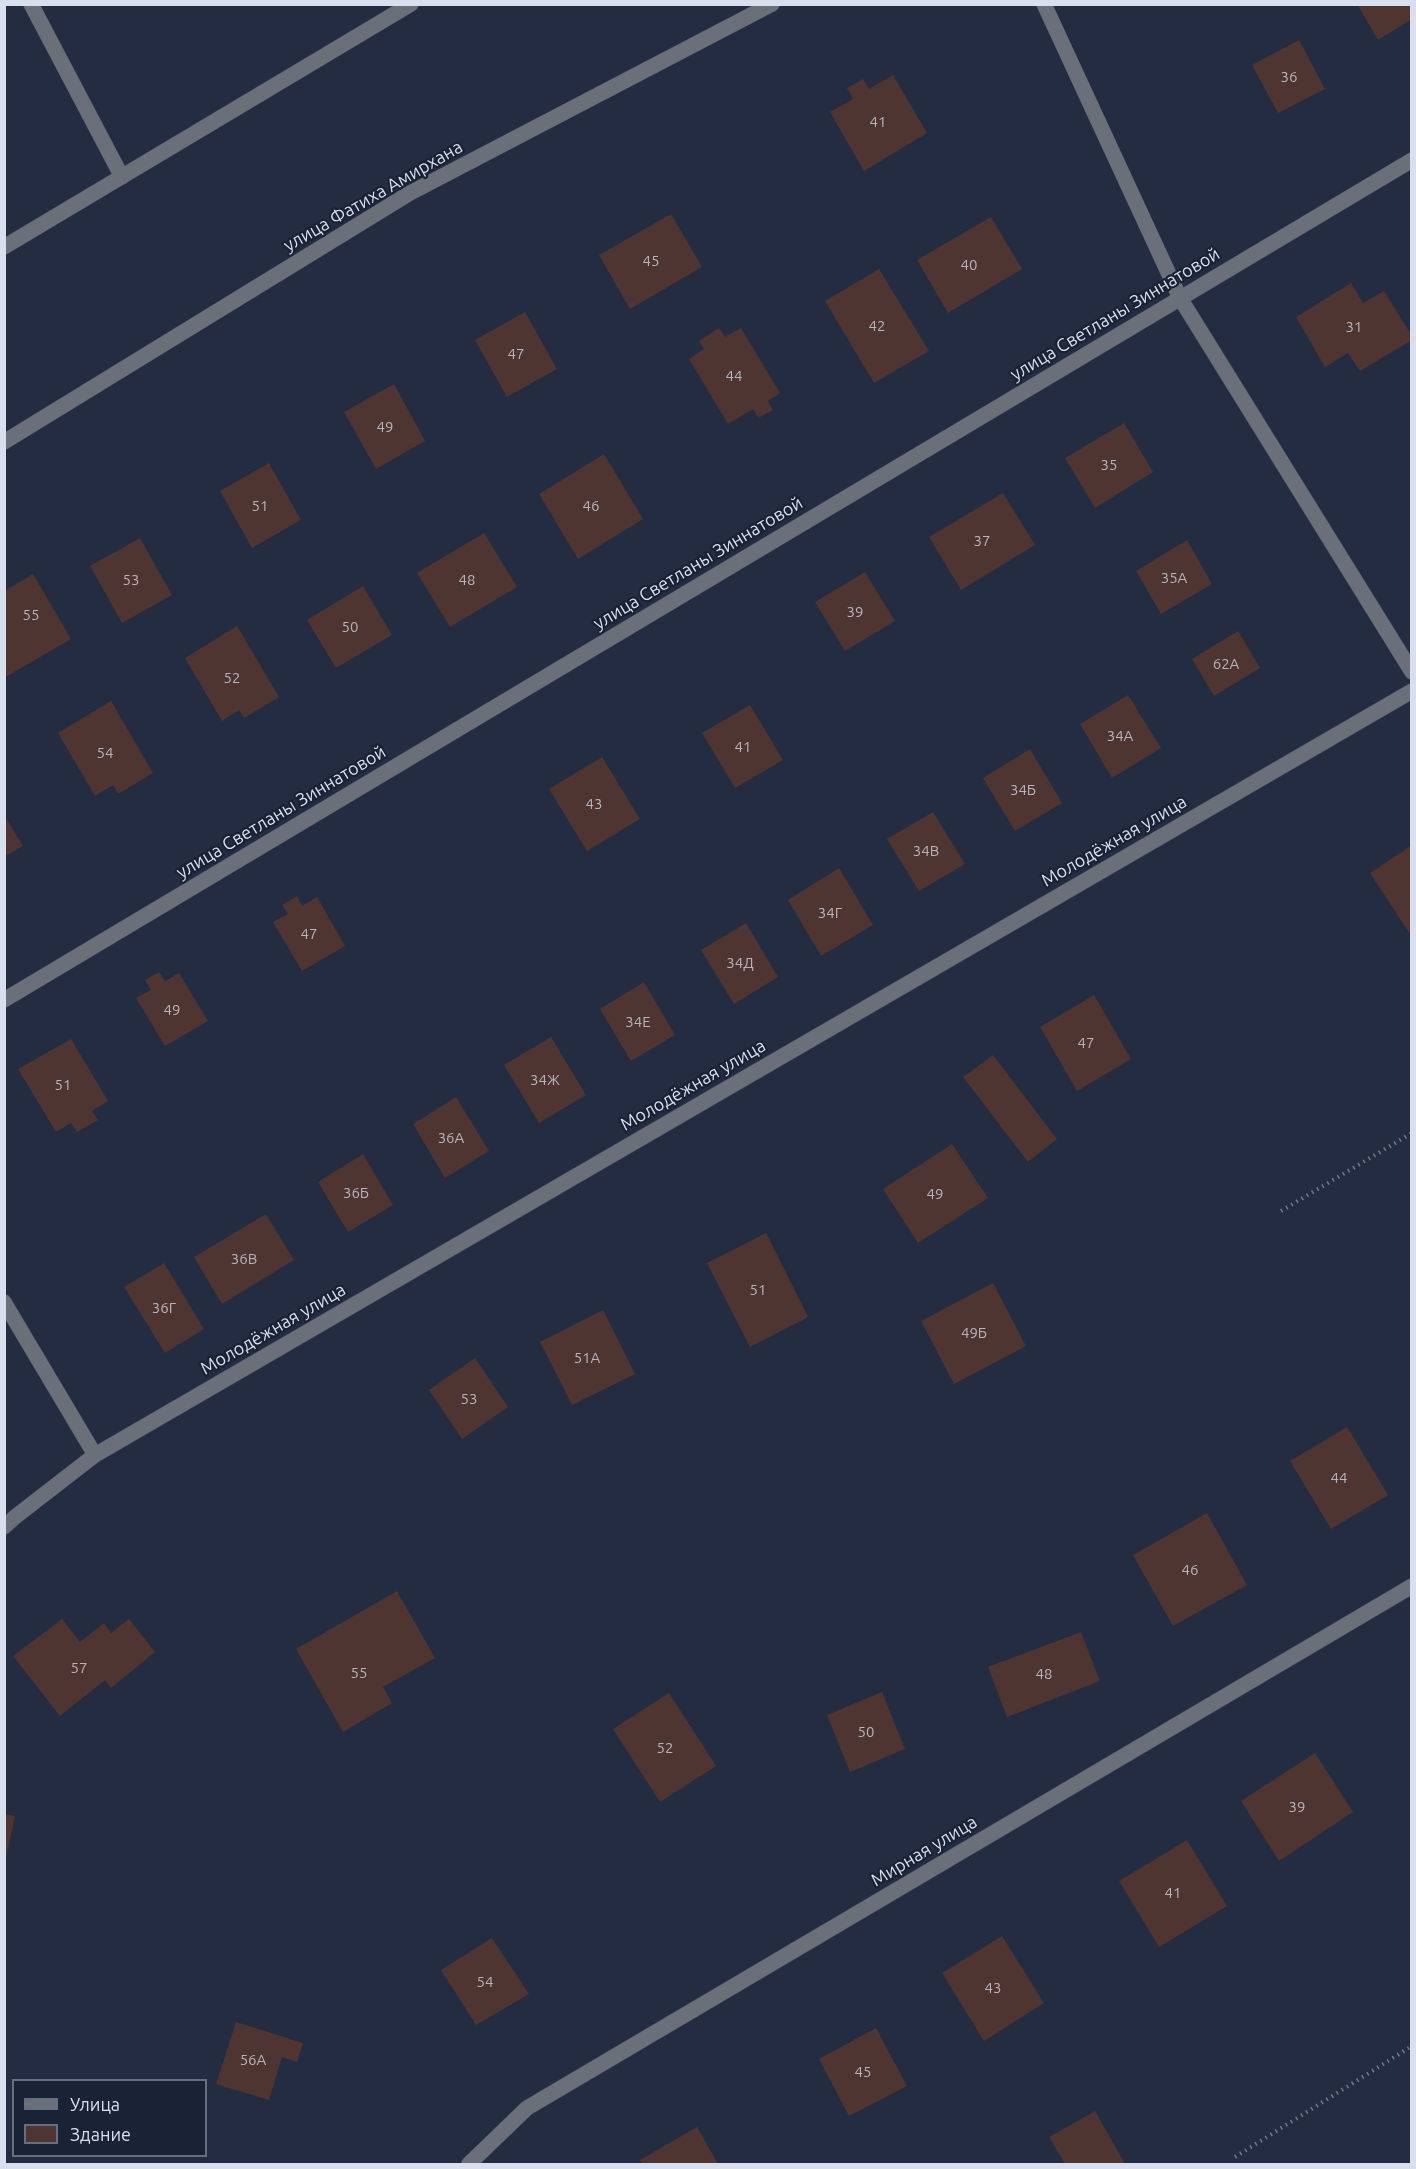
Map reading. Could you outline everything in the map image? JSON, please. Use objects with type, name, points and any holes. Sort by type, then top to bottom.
[{"type":"street","points":[[31,4],[122,177]]},
{"type":"street","points":[[4,247],[411,4]]},
{"type":"street","name":"улица Фатиха Амирхана","points":[[4,442],[410,193],[772,4]]},
{"type":"street","points":[[1044,4],[1179,298],[1412,672]]},
{"type":"street","name":"улица Светланы Зиннатовой","points":[[4,1000],[1412,160]]},
{"type":"street","name":"Молодёжная улица","points":[[4,1527],[95,1455],[1410,696]]},
{"type":"street","points":[[4,1302],[95,1455]]},
{"type":"street","name":"Мирная улица","points":[[469,2164],[527,2108],[1412,1586]]},
{"type":"path","points":[[1281,1211],[1412,1133]]},
{"type":"path","points":[[1235,2157],[1412,2046]]},
{"type":"building","points":[[1357,4],[1412,4],[1412,19],[1378,40]]},
{"type":"building","points":[[1299,40],[1325,89],[1278,113],[1252,65]]},
{"type":"building","points":[[893,75],[927,133],[864,171],[830,112],[853,99],[847,88],[863,79],[869,89]]},
{"type":"building","points":[[671,214],[702,267],[630,309],[599,255]]},
{"type":"building","points":[[991,217],[1022,269],[948,313],[917,260]]},
{"type":"building","points":[[879,269],[929,351],[874,383],[825,301]]},
{"type":"building","points":[[1351,283],[1363,303],[1384,291],[1412,336],[1412,340],[1360,371],[1348,353],[1325,367],[1296,317]]},
{"type":"building","points":[[525,312],[557,369],[507,397],[475,340]]},
{"type":"building","points":[[719,328],[725,337],[741,328],[780,393],[768,401],[773,410],[758,418],[753,409],[728,424],[689,359],[704,349],[699,341]]},
{"type":"building","points":[[394,384],[425,441],[376,469],[344,412]]},
{"type":"building","points":[[1124,423],[1153,472],[1095,508],[1065,458]]},
{"type":"building","points":[[604,454],[643,519],[578,559],[539,494]]},
{"type":"building","points":[[269,463],[301,520],[252,548],[220,491]]},
{"type":"building","points":[[1003,493],[1035,545],[961,590],[929,537]]},
{"type":"building","points":[[484,533],[517,587],[450,627],[417,573]]},
{"type":"building","points":[[140,538],[172,595],[122,623],[90,566]]},
{"type":"building","points":[[1187,540],[1212,584],[1161,614],[1136,571]]},
{"type":"building","points":[[865,572],[895,621],[845,651],[815,602]]},
{"type":"building","points":[[33,574],[71,639],[4,678],[4,591]]},
{"type":"building","points":[[363,586],[392,635],[336,668],[307,620]]},
{"type":"building","points":[[237,626],[279,697],[244,718],[239,710],[222,721],[185,658]]},
{"type":"building","points":[[1238,631],[1260,668],[1214,696],[1192,659]]},
{"type":"building","points":[[1128,695],[1161,748],[1112,778],[1080,724]]},
{"type":"building","points":[[111,701],[153,773],[118,794],[113,785],[95,796],[58,733]]},
{"type":"building","points":[[750,705],[783,760],[735,788],[702,733]]},
{"type":"building","points":[[1030,749],[1062,803],[1015,831],[983,778]]},
{"type":"building","points":[[602,757],[640,819],[587,851],[549,789]]},
{"type":"building","points":[[933,812],[965,864],[919,891],[887,839]]},
{"type":"building","points":[[4,815],[23,846],[4,857]]},
{"type":"building","points":[[1412,845],[1412,937],[1370,873]]},
{"type":"building","points":[[839,868],[873,925],[821,956],[788,900]]},
{"type":"building","points":[[297,896],[302,906],[317,897],[345,946],[302,971],[273,922],[288,914],[282,905]]},
{"type":"building","points":[[746,923],[778,977],[734,1004],[701,950]]},
{"type":"building","points":[[159,972],[165,981],[179,973],[208,1021],[165,1046],[136,998],[151,990],[145,980]]},
{"type":"building","points":[[644,982],[675,1035],[631,1061],[600,1009]]},
{"type":"building","points":[[1094,995],[1131,1059],[1077,1091],[1040,1027]]},
{"type":"building","points":[[551,1037],[586,1095],[539,1123],[504,1065]]},
{"type":"building","points":[[71,1039],[108,1101],[92,1111],[98,1120],[77,1132],[71,1123],[56,1132],[18,1069]]},
{"type":"building","points":[[993,1055],[1057,1139],[1028,1162],[963,1077]]},
{"type":"building","points":[[456,1097],[489,1151],[445,1178],[413,1124]]},
{"type":"building","points":[[952,1144],[988,1198],[918,1243],[883,1189]]},
{"type":"building","points":[[363,1154],[393,1205],[348,1232],[318,1182]]},
{"type":"building","points":[[266,1214],[294,1260],[222,1304],[194,1257]]},
{"type":"building","points":[[766,1233],[808,1317],[750,1347],[707,1263]]},
{"type":"building","points":[[164,1263],[204,1329],[165,1353],[124,1287]]},
{"type":"building","points":[[993,1283],[1026,1346],[954,1384],[921,1321]]},
{"type":"building","points":[[603,1310],[635,1374],[572,1405],[540,1342]]},
{"type":"building","points":[[475,1358],[508,1407],[462,1439],[429,1390]]},
{"type":"building","points":[[1347,1427],[1388,1495],[1331,1529],[1290,1461]]},
{"type":"building","points":[[1207,1513],[1247,1585],[1173,1626],[1133,1555]]},
{"type":"building","points":[[397,1591],[435,1658],[383,1687],[392,1703],[343,1732],[296,1649]]},
{"type":"building","points":[[62,1619],[80,1642],[104,1623],[111,1633],[129,1619],[155,1652],[111,1688],[105,1680],[60,1716],[13,1656]]},
{"type":"building","points":[[1081,1632],[1100,1681],[1007,1717],[988,1667]]},
{"type":"building","points":[[882,1692],[905,1749],[850,1772],[827,1715]]},
{"type":"building","points":[[669,1693],[716,1766],[660,1802],[613,1729]]},
{"type":"building","points":[[1315,1753],[1353,1812],[1279,1861],[1241,1801]]},
{"type":"building","points":[[4,1814],[15,1816],[5,1862],[4,1862]]},
{"type":"building","points":[[1187,1840],[1227,1906],[1159,1947],[1119,1881]]},
{"type":"building","points":[[1002,1936],[1044,2003],[984,2041],[942,1973]]},
{"type":"building","points":[[492,1938],[529,1994],[476,2025],[441,1970]]},
{"type":"building","points":[[236,2022],[303,2043],[297,2062],[282,2057],[269,2100],[216,2084]]},
{"type":"building","points":[[876,2028],[907,2086],[849,2116],[819,2059]]},
{"type":"building","points":[[1095,2111],[1125,2164],[1065,2164],[1049,2137]]},
{"type":"building","points":[[697,2127],[718,2164],[643,2164],[640,2160]]}]
